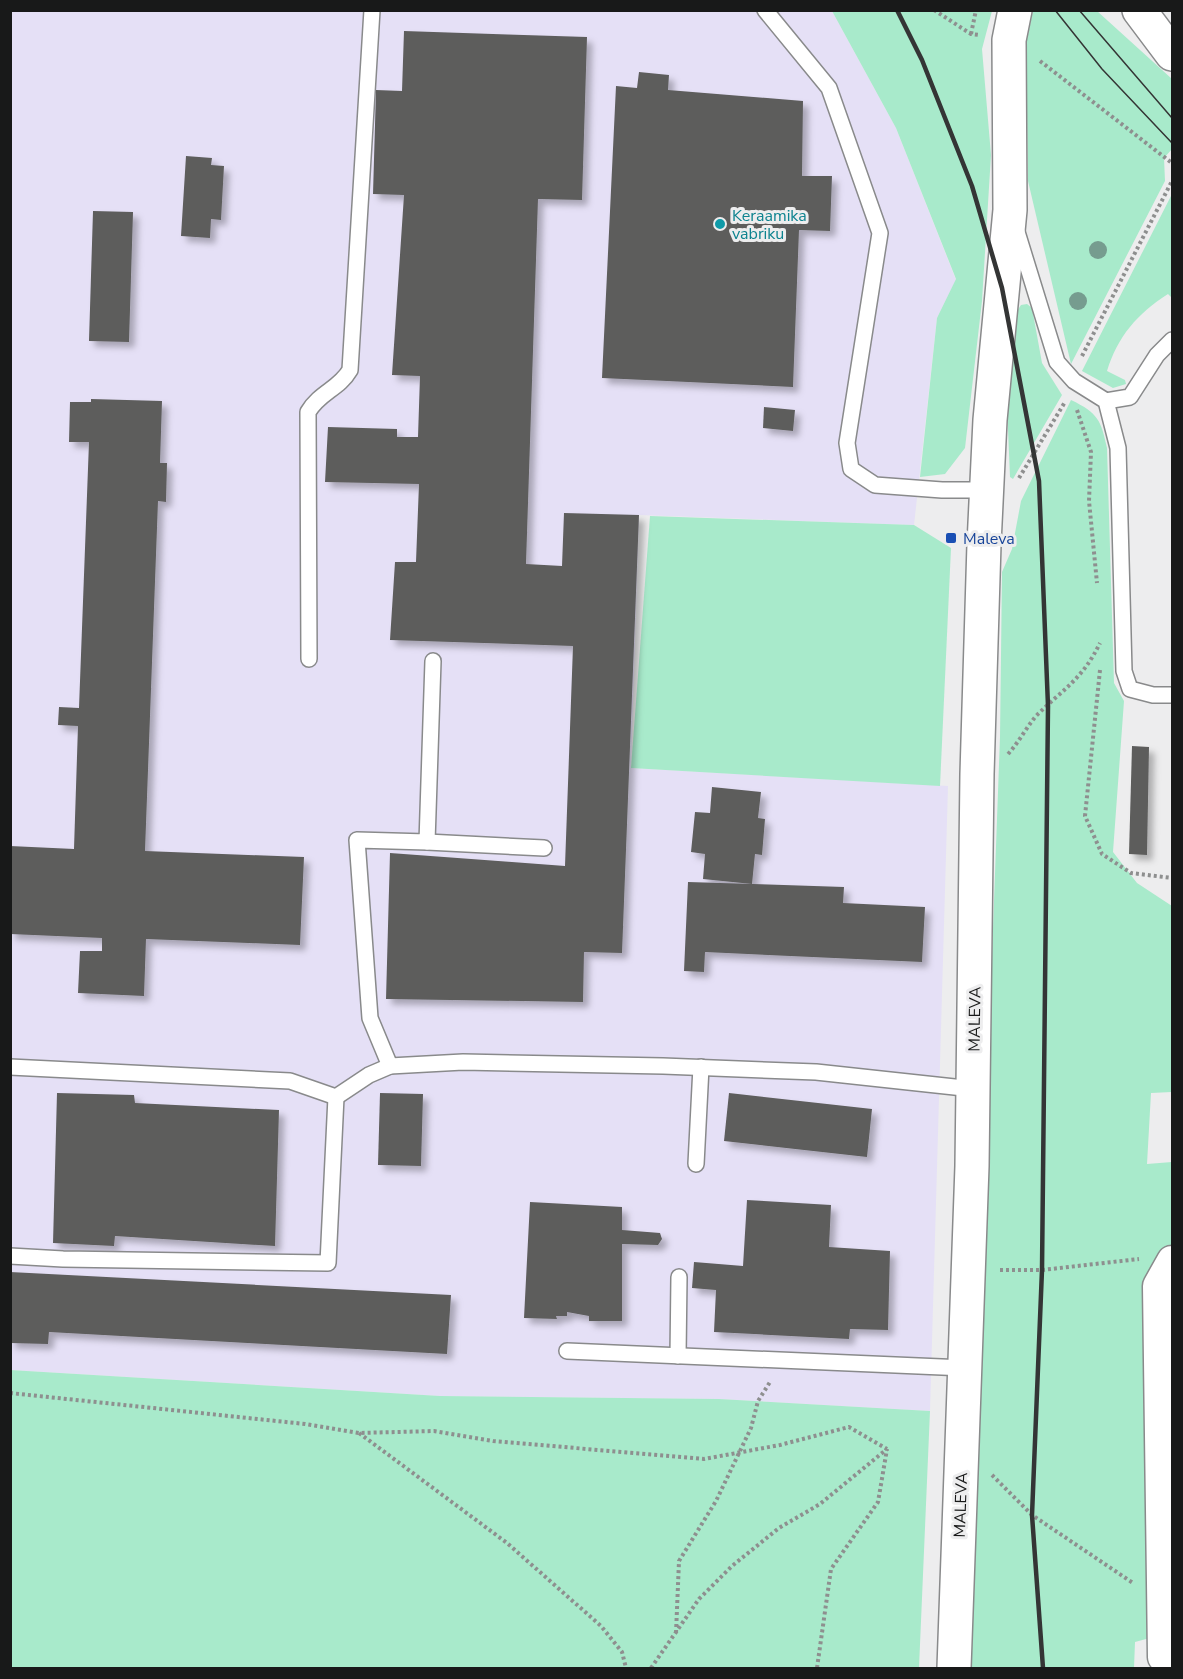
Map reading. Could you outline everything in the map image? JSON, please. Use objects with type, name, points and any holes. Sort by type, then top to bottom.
[{"type":"street","points":[[1160,21],[1173,54]]},
{"type":"street","name":"MALEVA","points":[[954,1668],[968,1271],[977,774],[987,489],[1010,210],[1012,25]]},
{"type":"street","points":[[1160,1660],[1158,1286],[1161,1259]]},
{"type":"lane","points":[[309,659],[308,412],[315,399],[344,381],[350,370],[372,10]]},
{"type":"lane","points":[[765,10],[829,88],[880,234],[847,443],[851,469],[875,485],[942,490],[987,489]]},
{"type":"lane","points":[[1010,210],[1057,362],[1074,381],[1106,401],[1130,397],[1157,355],[1173,340]]},
{"type":"lane","points":[[1106,401],[1118,448],[1124,671],[1130,689],[1153,695],[1173,695]]},
{"type":"lane","points":[[427,842],[434,660]]},
{"type":"lane","points":[[390,1066],[370,1017],[357,840],[544,848]]},
{"type":"lane","points":[[336,1097],[369,1075],[390,1066],[464,1062],[816,1072],[973,1089]]},
{"type":"lane","points":[[10,1067],[290,1081],[336,1097]]},
{"type":"lane","points":[[696,1164],[701,1067]]},
{"type":"lane","points":[[10,1256],[328,1263],[336,1097]]},
{"type":"lane","points":[[678,1356],[679,1277]]},
{"type":"lane","points":[[567,1351],[965,1368]]},
{"type":"path","points":[[934,10],[971,34],[1012,25],[1173,163]]},
{"type":"path","points":[[971,34],[976,10]]},
{"type":"path","points":[[977,774],[1008,754],[1021,740],[1035,718],[1073,685],[1093,657],[1105,630],[1122,619]]},
{"type":"path","points":[[968,1271],[1042,1270],[1161,1259]]},
{"type":"path","points":[[676,1633],[679,1561],[716,1501],[737,1453],[751,1428],[758,1401],[765,1386],[796,1361]]},
{"type":"path","points":[[10,1393],[293,1423],[359,1433],[434,1431],[493,1441],[704,1459],[849,1427],[887,1449]]},
{"type":"path","points":[[359,1433],[524,1558],[601,1626],[622,1652],[626,1668]]},
{"type":"path","points":[[962,1444],[1032,1515],[1160,1600]]},
{"type":"path","points":[[651,1668],[699,1599],[732,1566],[779,1528],[820,1504],[887,1449]]},
{"type":"path","points":[[817,1668],[831,1569],[878,1502],[887,1449]]},
{"type":"shaded area","points":[[10,11],[832,11],[896,128],[956,280],[937,318],[914,525],[639,515],[631,768],[948,786],[930,1411],[719,1399],[440,1396],[11,1370]]},
{"type":"green space","points":[[832,11],[992,11],[982,49],[991,155],[982,301],[965,448],[945,474],[920,477],[937,318],[956,279],[896,128]]},
{"type":"green space","points":[[1033,11],[1097,11],[1172,79],[1172,149],[1164,158],[1165,181],[1071,364],[1028,181],[1026,44]]},
{"type":"green space","points":[[1172,194],[1172,298],[1168,294],[1157,302],[1138,318],[1123,337],[1107,371],[1125,380],[1126,384],[1113,388],[1082,371]]},
{"type":"green space","points":[[1027,304],[1032,308],[1042,363],[1062,395],[1013,479],[1010,477],[1007,405],[1017,311],[1021,305]]},
{"type":"green space","points":[[1071,400],[1097,418],[1107,448],[1114,683],[1124,701],[1113,852],[1137,883],[1172,906],[1172,1092],[1151,1093],[1147,1164],[1172,1162],[1172,1632],[1135,1642],[1134,1668],[966,1668],[1000,737],[1002,572],[1012,549],[1021,501]]},
{"type":"green space","points":[[650,516],[914,525],[951,548],[940,786],[631,768]]},
{"type":"green space","points":[[10,1370],[440,1396],[719,1399],[930,1411],[919,1668],[11,1668]]},
{"type":"building","points":[[404,31],[587,37],[582,200],[538,199],[526,564],[562,566],[564,513],[639,515],[622,953],[584,952],[583,1002],[386,999],[390,853],[565,866],[573,646],[390,640],[395,562],[416,562],[419,484],[325,482],[328,427],[397,429],[397,437],[418,437],[420,376],[392,375],[404,195],[373,194],[376,90],[402,91]]},
{"type":"building","name":"Keraamika vabriku","points":[[639,72],[669,75],[668,90],[803,101],[802,176],[832,176],[830,231],[799,230],[793,387],[602,378],[616,86],[637,88]]},
{"type":"building","points":[[186,156],[212,158],[211,165],[224,166],[221,220],[211,219],[210,238],[181,236]]},
{"type":"building","points":[[93,211],[133,212],[129,342],[89,341]]},
{"type":"building","points":[[91,399],[162,401],[160,463],[167,463],[166,502],[158,501],[145,851],[304,857],[300,945],[146,939],[144,996],[78,993],[80,951],[102,951],[102,938],[10,934],[10,846],[74,849],[78,726],[58,725],[59,707],[79,708],[89,442],[69,442],[70,402],[91,402]]},
{"type":"building","points":[[764,407],[795,410],[793,431],[763,428]]},
{"type":"building","points":[[1132,746],[1149,747],[1147,855],[1129,854]]},
{"type":"building","points":[[712,787],[761,792],[758,818],[765,819],[762,855],[755,854],[752,884],[703,879],[705,854],[691,852],[695,812],[710,813]]},
{"type":"building","points":[[688,882],[844,887],[843,903],[925,907],[922,962],[705,952],[704,972],[684,971]]},
{"type":"building","points":[[57,1093],[134,1095],[135,1103],[279,1110],[275,1246],[115,1236],[114,1246],[53,1243]]},
{"type":"building","points":[[380,1093],[423,1094],[421,1166],[378,1165]]},
{"type":"building","points":[[729,1093],[872,1109],[867,1157],[724,1141]]},
{"type":"building","points":[[747,1200],[831,1205],[829,1247],[890,1251],[888,1330],[850,1329],[849,1339],[714,1332],[716,1290],[692,1288],[694,1262],[743,1266]]},
{"type":"building","points":[[530,1202],[622,1207],[622,1230],[660,1233],[662,1239],[658,1245],[622,1244],[622,1321],[589,1321],[589,1316],[567,1312],[567,1316],[556,1316],[557,1319],[524,1318]]},
{"type":"building","points":[[10,1272],[451,1295],[447,1354],[49,1332],[48,1344],[10,1343]]},
{"type":"tram line","points":[[1055,10],[1102,69],[1172,143]]},
{"type":"tram line","points":[[1079,10],[1172,118]]},
{"type":"railway","points":[[897,10],[922,60],[972,186],[1002,288],[1039,481],[1048,706],[1042,1270],[1032,1515],[1043,1668]]},
{"type":"place","name":"Keraamika vabriku","points":[[720,224]]},
{"type":"place","name":"Maleva","points":[[951,538]]}]
